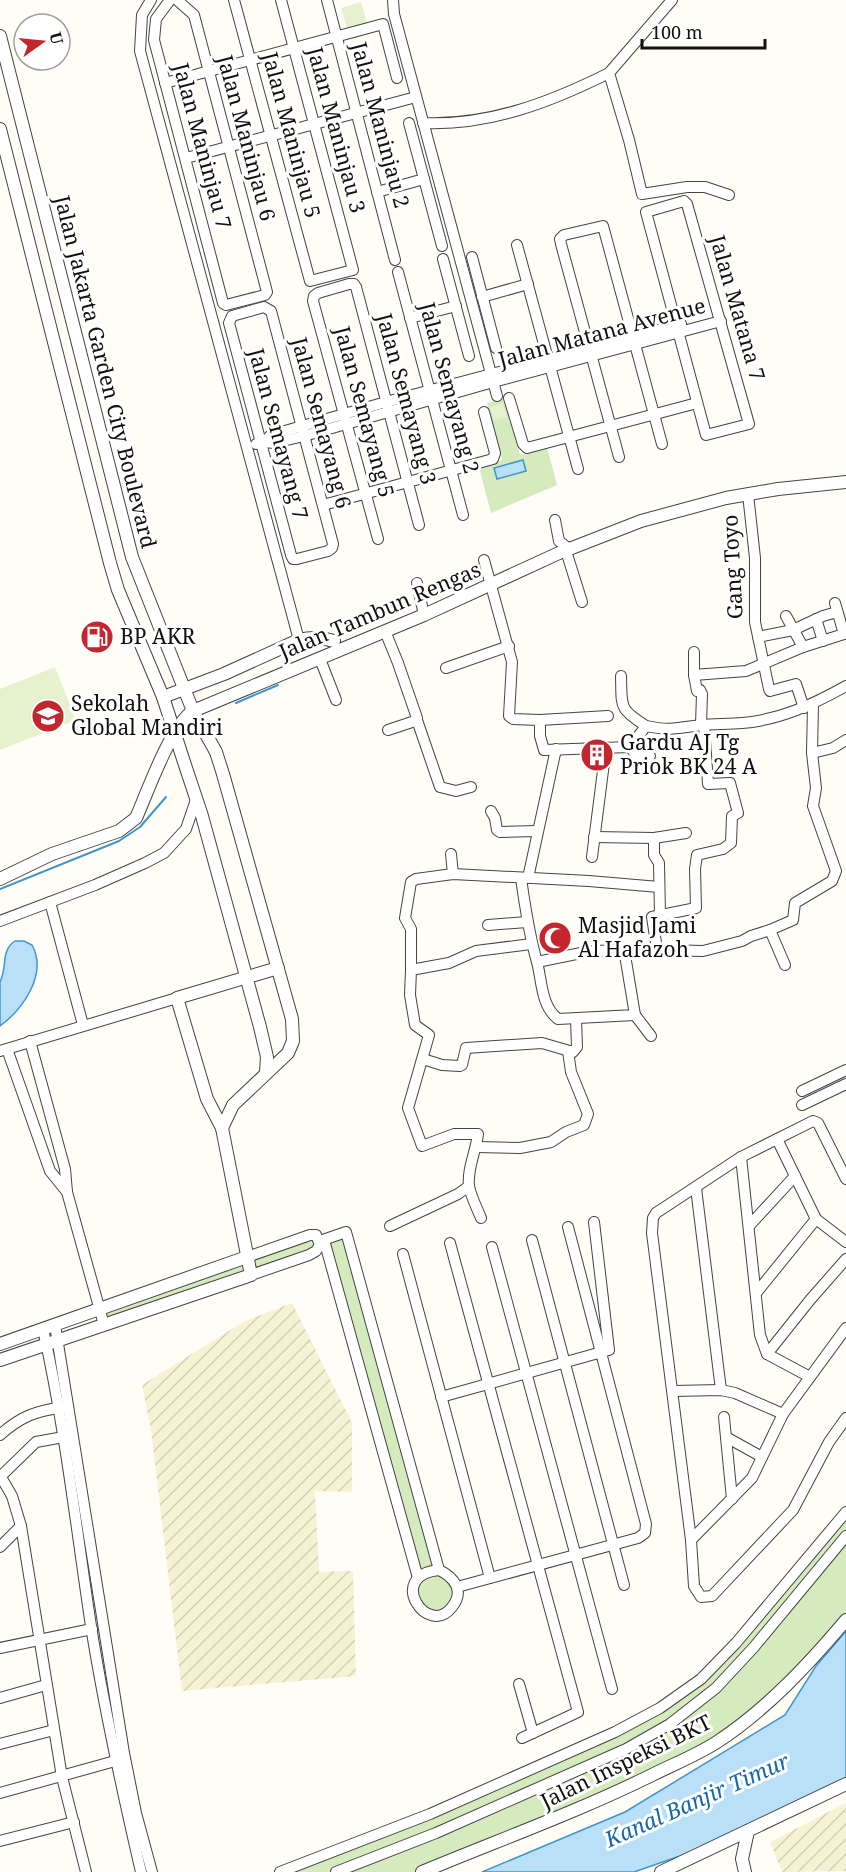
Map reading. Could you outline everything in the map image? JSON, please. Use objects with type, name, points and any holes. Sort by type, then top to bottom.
[{"type":"street","points":[[151,0],[142,15],[140,51],[299,640]]},
{"type":"street","name":"Jalan Maninjau 7","points":[[170,0],[156,20],[154,40],[224,304]]},
{"type":"street","name":"Jalan Maninjau 6","points":[[177,0],[194,15],[267,293],[224,304]]},
{"type":"street","name":"Jalan Maninjau 5","points":[[234,0],[310,281]]},
{"type":"street","name":"Jalan Maninjau 3","points":[[281,0],[353,270],[310,281]]},
{"type":"street","name":"Jalan Maninjau 2","points":[[327,0],[395,260]]},
{"type":"street","points":[[393,0],[394,14],[415,94],[497,396]]},
{"type":"street","points":[[423,123],[464,122],[506,115],[566,94],[609,73],[672,0]]},
{"type":"street","points":[[165,83],[383,24],[396,78]]},
{"type":"street","name":"Jalan Jakarta Garden City Boulevard","points":[[0,36],[132,557],[183,689],[216,752],[292,1019],[293,1041],[288,1053],[266,1072]]},
{"type":"street","points":[[609,73],[642,194],[687,187],[705,187],[729,195]]},
{"type":"street","points":[[185,156],[415,94]]},
{"type":"street","points":[[409,123],[442,246]]},
{"type":"street","name":"Jalan Jakarta Garden City Boulevard","points":[[0,129],[110,563],[118,590],[163,697],[196,800],[261,1027],[267,1057],[266,1072]]},
{"type":"street","points":[[377,192],[424,179]]},
{"type":"street","name":"Jalan Matana 7","points":[[677,329],[646,212],[686,202],[749,424],[706,435],[697,403]]},
{"type":"street","points":[[619,457],[561,239],[564,235],[603,226],[663,444]]},
{"type":"street","points":[[517,245],[578,469]]},
{"type":"street","points":[[472,257],[496,348]]},
{"type":"street","points":[[443,259],[469,356]]},
{"type":"street","name":"Jalan Semayang 2","points":[[398,272],[463,515]]},
{"type":"street","name":"Jalan Semayang 3","points":[[314,296],[354,284],[357,287],[419,525]]},
{"type":"street","points":[[483,297],[528,284]]},
{"type":"street","name":"Jalan Semayang 5","points":[[314,296],[313,301],[378,538]]},
{"type":"street","points":[[410,318],[456,306]]},
{"type":"street","name":"Jalan Semayang 6","points":[[268,308],[271,311],[323,505],[332,548]]},
{"type":"street","name":"Jalan Semayang 7","points":[[268,308],[231,316],[229,319],[291,555],[293,559],[297,559],[332,548]]},
{"type":"street","name":"Jalan Matana Avenue","points":[[247,446],[262,442],[271,435],[303,431],[720,318]]},
{"type":"street","points":[[509,398],[524,447],[697,403],[677,329]]},
{"type":"street","points":[[323,505],[495,457],[484,412]]},
{"type":"street","name":"Jalan Tambun Rengas","points":[[0,879],[31,862],[118,831],[131,823],[136,818],[174,734],[186,716],[193,711],[386,634],[424,615],[492,588],[641,521],[684,508],[748,501],[846,482]]},
{"type":"street","name":"Gang Toyo","points":[[748,501],[755,558],[755,622],[770,691],[796,684],[808,706]]},
{"type":"street","points":[[555,520],[559,541],[568,554],[582,602]]},
{"type":"street","points":[[483,560],[512,662],[510,717],[540,720],[608,716]]},
{"type":"street","points":[[417,583],[424,615]]},
{"type":"street","points":[[694,675],[730,674],[763,665],[802,647],[845,637],[836,608],[793,630],[758,637]]},
{"type":"street","points":[[786,616],[802,647]]},
{"type":"street","points":[[816,619],[823,641]]},
{"type":"street","points":[[386,634],[440,787],[456,791],[471,787]]},
{"type":"street","name":"Jalan Tambun Rengas","points":[[163,697],[299,640],[321,637],[334,641]]},
{"type":"street","points":[[446,668],[509,646]]},
{"type":"street","points":[[657,949],[652,918],[696,908],[696,856],[723,849],[731,843],[732,816],[738,813],[730,783],[708,784],[702,696],[700,690],[697,691],[694,675],[694,652]]},
{"type":"street","points":[[320,659],[336,700]]},
{"type":"street","points":[[621,676],[622,706],[628,714],[646,726],[665,730],[744,723],[774,717],[808,706],[846,686]]},
{"type":"street","points":[[537,962],[586,952],[624,949],[703,951],[740,942],[793,920],[795,903],[832,881],[841,869],[814,814],[816,788],[808,706]]},
{"type":"street","points":[[388,730],[417,720]]},
{"type":"street","points":[[540,720],[540,736],[550,749],[537,831],[524,878],[531,944],[550,1011],[558,1019],[635,1015]]},
{"type":"street","points":[[630,747],[646,726]]},
{"type":"street","points":[[812,753],[833,748],[846,740]]},
{"type":"street","points":[[592,857],[606,747]]},
{"type":"street","points":[[550,749],[630,747]]},
{"type":"street","points":[[630,747],[636,755],[650,756]]},
{"type":"street","points":[[0,921],[145,863],[164,853],[186,829],[196,800]]},
{"type":"street","points":[[491,811],[497,830],[500,832],[537,831]]},
{"type":"street","points":[[594,837],[654,838],[686,833]]},
{"type":"street","points":[[654,838],[654,855],[659,862],[660,915]]},
{"type":"street","points":[[451,854],[453,874]]},
{"type":"street","points":[[481,1218],[470,1186],[470,1172],[478,1135],[476,1133],[454,1134],[424,1145],[420,1144],[408,1108],[429,1034],[415,1025],[410,995],[411,928],[405,918],[411,882],[416,879],[453,874],[659,887]]},
{"type":"street","points":[[50,902],[83,1025]]},
{"type":"street","points":[[488,925],[527,922]]},
{"type":"street","points":[[770,930],[784,965]]},
{"type":"street","points":[[411,970],[448,963],[476,951],[531,944]]},
{"type":"street","points":[[624,949],[635,1015],[651,1036]]},
{"type":"street","points":[[67,1192],[50,1171],[3,1050],[278,968]]},
{"type":"street","points":[[177,998],[207,1100],[222,1128],[251,1275]]},
{"type":"street","points":[[423,1059],[442,1065],[461,1066],[466,1048],[542,1043],[573,1052],[577,1047],[576,1019]]},
{"type":"street","points":[[30,1041],[65,1170],[67,1192],[105,1325]]},
{"type":"street","points":[[476,1148],[520,1148],[551,1142],[566,1132],[584,1125],[588,1114],[572,1072],[568,1051]]},
{"type":"street","points":[[802,1091],[846,1070]]},
{"type":"street","points":[[222,1128],[233,1106],[266,1072]]},
{"type":"street","points":[[802,1105],[846,1084]]},
{"type":"street","points":[[846,1179],[816,1121],[813,1121],[741,1157],[656,1213],[652,1224],[691,1540],[694,1586],[701,1597],[712,1596],[793,1510],[829,1442],[846,1418]]},
{"type":"street","points":[[777,1139],[816,1219],[846,1242]]},
{"type":"street","points":[[741,1157],[760,1335],[767,1354],[810,1377]]},
{"type":"street","points":[[749,1226],[795,1176]]},
{"type":"street","points":[[390,1226],[470,1186]]},
{"type":"street","points":[[696,1188],[721,1390]]},
{"type":"street","points":[[757,1292],[816,1219]]},
{"type":"street","points":[[441,1397],[609,1350],[594,1222]]},
{"type":"street","points":[[457,1587],[638,1538],[645,1533],[646,1524],[568,1227]]},
{"type":"street","points":[[0,1360],[311,1254],[322,1240],[346,1232],[439,1570]]},
{"type":"street","points":[[0,1344],[310,1235],[316,1235],[322,1240],[418,1578]]},
{"type":"street","points":[[532,1240],[624,1586]]},
{"type":"street","points":[[450,1243],[578,1712],[522,1738]]},
{"type":"street","points":[[492,1247],[612,1689]]},
{"type":"street","points":[[403,1254],[490,1578]]},
{"type":"street","points":[[767,1354],[846,1259]]},
{"type":"street","points":[[56,1325],[52,1342],[68,1437],[124,1753],[136,1813],[152,1872]]},
{"type":"street","points":[[691,1540],[752,1478],[783,1414],[846,1328]]},
{"type":"street","points":[[43,1329],[52,1342]]},
{"type":"street","points":[[673,1391],[721,1390],[735,1393],[783,1414]]},
{"type":"street","points":[[0,1435],[15,1421],[24,1417],[63,1407]]},
{"type":"street","points":[[724,1417],[732,1498]]},
{"type":"street","points":[[68,1437],[36,1442],[0,1477],[12,1496],[21,1526],[62,1778],[86,1872]]},
{"type":"street","points":[[68,1437],[92,1629],[115,1761],[141,1872]]},
{"type":"street","points":[[726,1437],[762,1457]]},
{"type":"street","points":[[280,1872],[430,1814],[615,1732],[660,1708],[701,1679],[736,1643],[846,1512]]},
{"type":"street","points":[[0,1547],[21,1526]]},
{"type":"street","points":[[336,1872],[436,1833],[595,1763],[626,1749],[670,1724],[716,1689],[846,1536]]},
{"type":"street","points":[[439,1570],[451,1576],[457,1587],[457,1599],[451,1609],[441,1615],[430,1615],[420,1609],[413,1599],[413,1588],[418,1578],[427,1571],[439,1570]]},
{"type":"street","name":"Jalan Inspeksi BKT","points":[[422,1872],[569,1814],[716,1742],[744,1722],[798,1674],[846,1620]]},
{"type":"street","points":[[0,1648],[92,1629]]},
{"type":"street","points":[[519,1684],[533,1733]]},
{"type":"street","points":[[0,1698],[46,1685]]},
{"type":"street","points":[[0,1744],[54,1730]]},
{"type":"street","points":[[0,1793],[62,1778],[115,1761]]},
{"type":"street","points":[[661,1872],[846,1784]]},
{"type":"street","points":[[0,1841],[74,1822]]},
{"type":"street","points":[[745,1872],[742,1859],[748,1831]]},
{"type":"street","points":[[723,1843],[742,1859]]},
{"type":"shaded area","points":[[292,1303],[352,1423],[352,1492],[315,1491],[319,1572],[353,1571],[356,1676],[182,1691],[151,1430],[142,1385],[245,1321]]},
{"type":"shaded area","points":[[846,1803],[846,1871],[782,1872],[770,1842]]},
{"type":"green space","points":[[361,2],[367,23],[347,28],[341,8]]},
{"type":"green space","points":[[505,398],[520,455],[547,447],[557,485],[491,513],[479,467],[502,460],[487,403]]},
{"type":"green space","points":[[503,403],[507,417],[494,420],[490,407]]},
{"type":"green space","points":[[55,667],[76,720],[0,750],[0,689]]},
{"type":"green space","points":[[346,1232],[439,1570],[451,1576],[457,1599],[441,1615],[413,1600],[418,1577],[324,1240]]},
{"type":"green space","points":[[310,1235],[320,1245],[105,1325],[100,1310]]},
{"type":"green space","points":[[846,1512],[846,1619],[798,1674],[716,1742],[422,1872],[279,1872],[615,1732],[701,1679]]},
{"type":"water","points":[[523,460],[526,471],[497,479],[494,468]]},
{"type":"water","points":[[15,941],[24,941],[32,945],[37,968],[31,990],[24,1001],[0,1026],[0,982],[7,949]]},
{"type":"water","name":"Kanal Banjir Timur","points":[[846,1631],[846,1781],[726,1840],[634,1872],[482,1872],[625,1812],[785,1715],[816,1666]]},
{"type":"waterway","points":[[236,703],[278,685]]},
{"type":"waterway","points":[[0,889],[119,841],[140,827],[166,797]]},
{"type":"place","name":"BP AKR","points":[[97,637]]},
{"type":"place","name":"Sekolah Global Mandiri","points":[[48,716]]},
{"type":"place","name":"Gardu AJ Tg Priok BK 24 A","points":[[597,755]]},
{"type":"place","name":"Masjid Jami Al Hafazoh","points":[[555,938]]}]
